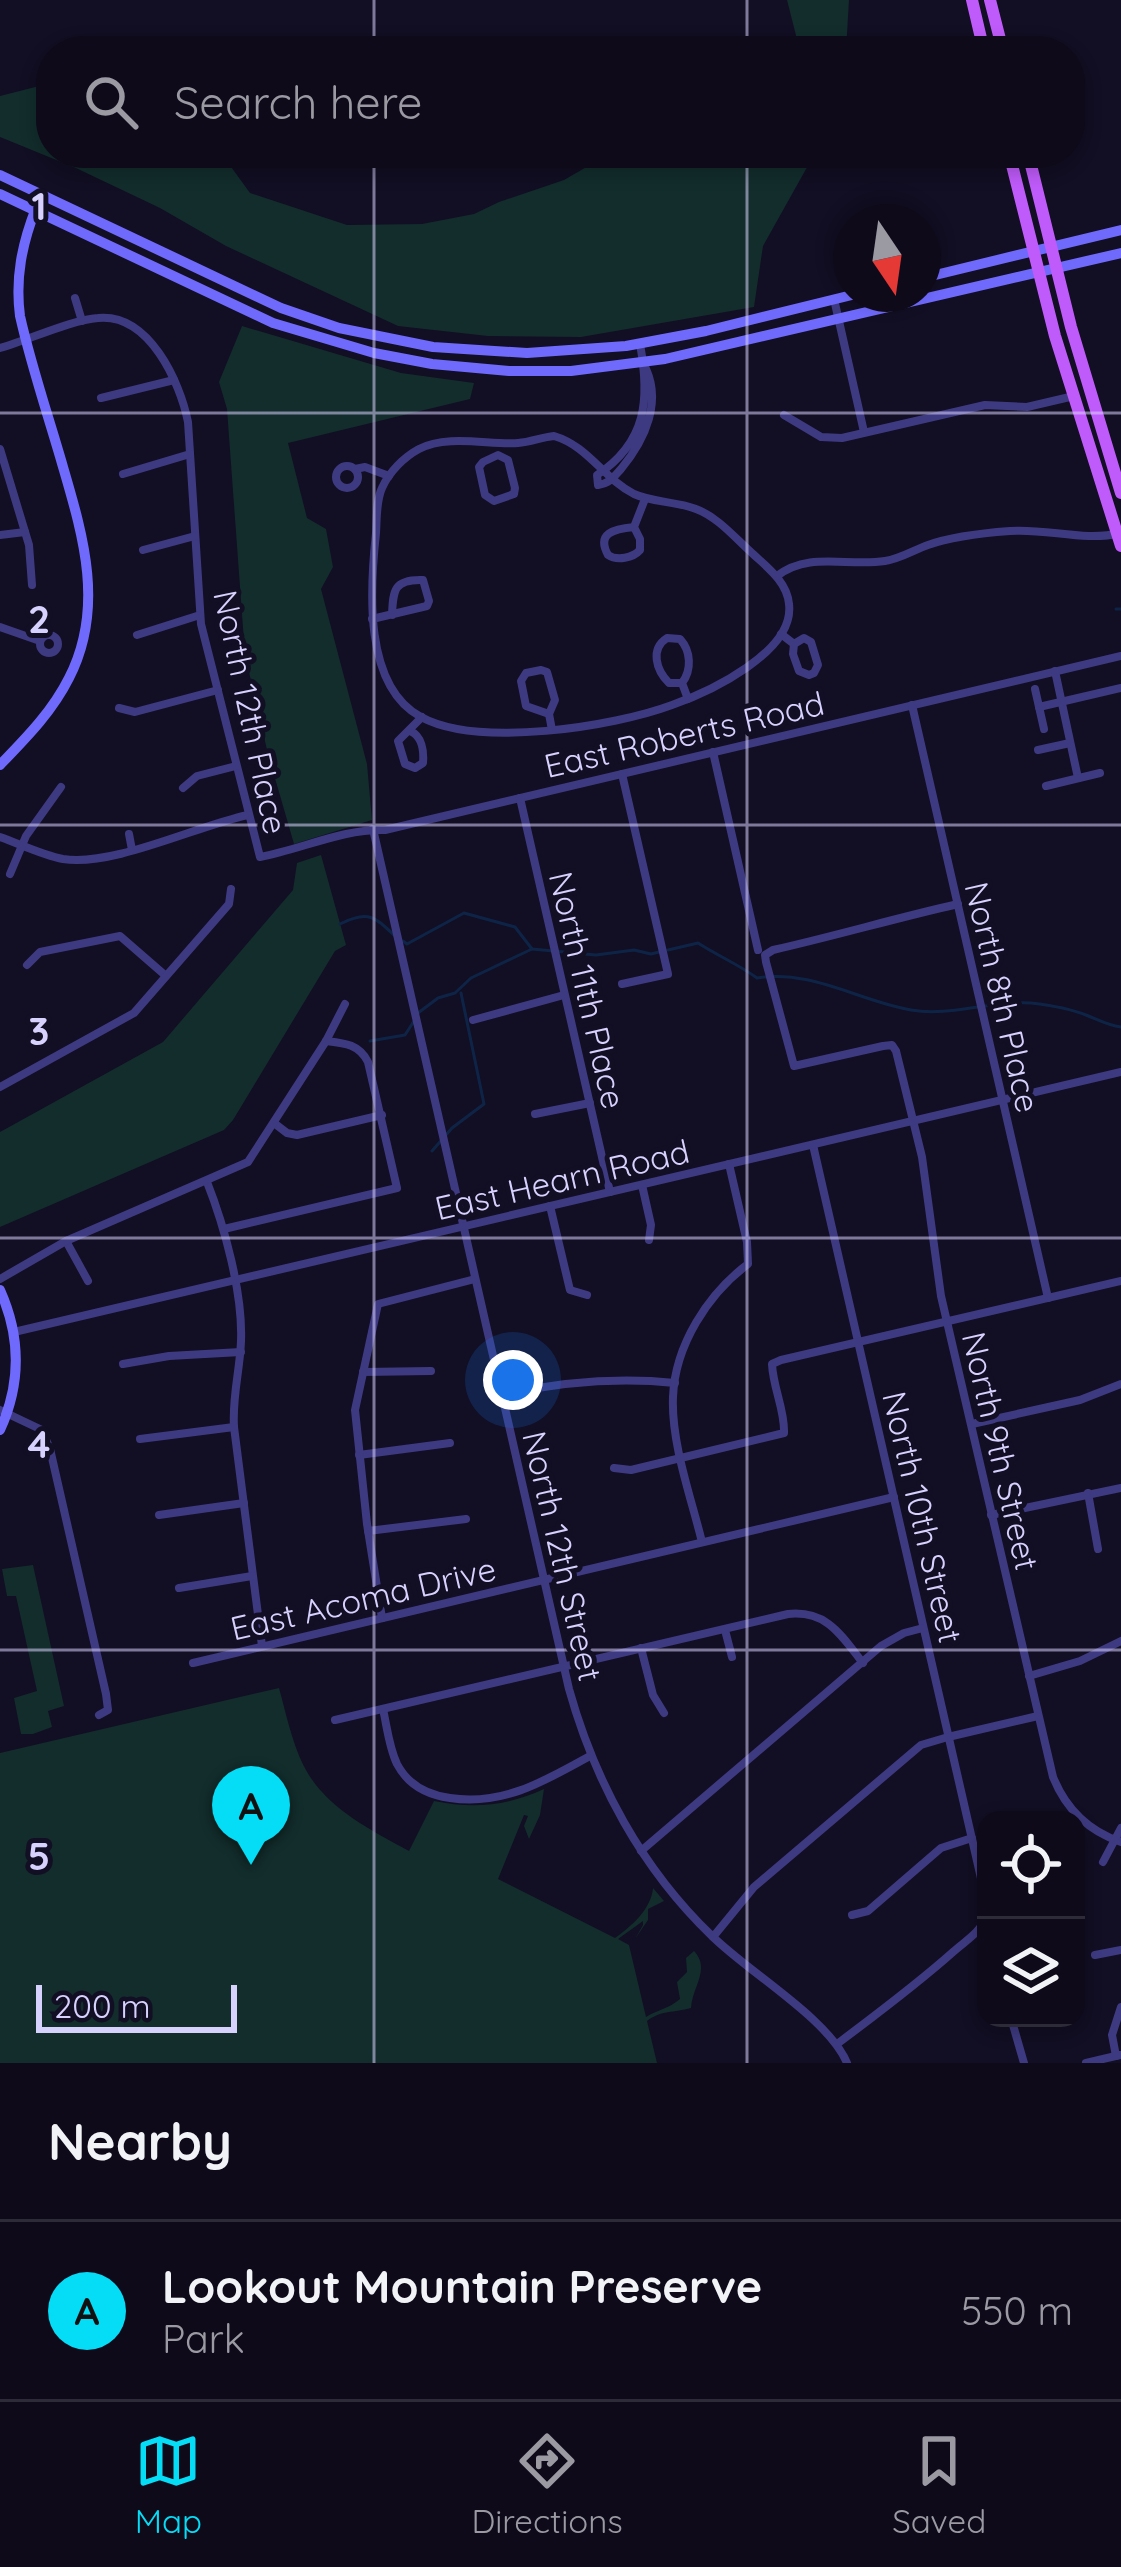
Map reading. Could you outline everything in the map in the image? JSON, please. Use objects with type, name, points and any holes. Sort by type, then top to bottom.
[{"type":"main road","points":[[972,0],[980,36]]},
{"type":"main road","points":[[990,0],[999,36]]},
{"type":"main road","points":[[1013,168],[1055,336],[1120,538]]},
{"type":"main road","points":[[1032,168],[1071,327],[1121,493]]},
{"type":"main road","points":[[0,175],[248,294],[375,337],[433,347],[507,353],[640,344],[833,299]]},
{"type":"main road","points":[[0,194],[240,309],[338,344],[432,364],[571,371],[643,363],[868,312]]},
{"type":"main road","points":[[0,765],[57,699],[79,654],[88,605],[84,545],[20,316],[22,250],[41,195]]},
{"type":"main road","points":[[941,275],[1121,230]]},
{"type":"main road","points":[[941,293],[1121,253]]},
{"type":"main road","points":[[941,281],[973,273],[987,262]]},
{"type":"main road","points":[[0,1291],[14,1332],[17,1372],[0,1430]]},
{"type":"street","points":[[0,347],[82,321],[75,298]]},
{"type":"street","points":[[836,312],[864,433]]},
{"type":"street","name":"North 12th Place","points":[[82,321],[115,320],[152,342],[163,356],[186,412],[200,615],[260,856]]},
{"type":"street","points":[[613,478],[641,431],[652,392],[640,344]]},
{"type":"street","points":[[101,398],[174,380]]},
{"type":"street","points":[[784,415],[821,437],[842,438],[986,405],[1028,407],[1074,396]]},
{"type":"street","points":[[603,471],[627,451],[641,431]]},
{"type":"street","points":[[554,436],[575,443],[603,471],[645,498],[695,508],[712,517],[777,576],[790,605],[788,623],[776,642],[740,672],[688,699],[661,709],[552,730],[464,729],[422,717],[398,698],[388,682],[372,619],[372,572],[380,491],[400,462],[423,446],[479,440],[517,443],[554,436]]},
{"type":"street","points":[[498,455],[499,442]]},
{"type":"street","points":[[0,448],[31,554],[32,585]]},
{"type":"street","points":[[123,474],[191,454]]},
{"type":"street","points":[[498,455],[508,460],[515,488],[514,494],[494,501],[485,495],[479,467],[498,455]]},
{"type":"street","points":[[355,469],[364,467],[389,476]]},
{"type":"street","points":[[634,527],[604,536],[608,555],[618,559],[637,553],[641,545],[634,527],[645,498]]},
{"type":"street","points":[[777,576],[802,562],[885,561],[948,539],[1009,531],[1120,538]]},
{"type":"street","points":[[0,535],[25,532]]},
{"type":"street","points":[[143,550],[195,536]]},
{"type":"street","points":[[372,619],[392,615],[427,606],[430,601],[423,580],[396,587],[392,615]]},
{"type":"street","points":[[137,635],[200,615]]},
{"type":"street","points":[[0,627],[40,641],[46,653],[57,646],[79,654]]},
{"type":"street","points":[[781,634],[794,644]]},
{"type":"street","points":[[682,683],[669,683],[662,674],[656,655],[667,638],[685,643],[689,668],[682,683],[688,699]]},
{"type":"street","points":[[804,638],[811,642],[818,660],[814,673],[800,671],[794,644],[804,638]]},
{"type":"street","name":"East Roberts Road","points":[[260,856],[1121,656]]},
{"type":"street","points":[[1055,671],[1078,778]]},
{"type":"street","points":[[549,714],[526,706],[520,681],[526,673],[547,672],[555,700],[549,714],[552,730]]},
{"type":"street","points":[[1040,707],[1121,688]]},
{"type":"street","points":[[1035,689],[1044,729]]},
{"type":"street","points":[[119,707],[135,712],[218,691]]},
{"type":"street","name":"North 8th Place","points":[[912,705],[1047,1311]]},
{"type":"street","points":[[410,731],[420,740],[424,758],[415,768],[405,764],[398,741],[422,717]]},
{"type":"street","points":[[1038,751],[1070,743]]},
{"type":"street","points":[[712,752],[761,952],[958,904]]},
{"type":"street","points":[[183,788],[197,776],[236,766]]},
{"type":"street","points":[[1046,786],[1100,773]]},
{"type":"street","points":[[622,774],[668,974],[622,983]]},
{"type":"street","points":[[10,874],[22,845],[61,788]]},
{"type":"street","name":"North 11th Place","points":[[520,798],[610,1192]]},
{"type":"street","points":[[0,837],[67,860],[83,860],[248,815]]},
{"type":"street","name":"North 12th Street","points":[[373,830],[564,1667],[590,1756],[657,1874],[713,1937],[837,2044],[847,2063]]},
{"type":"street","points":[[129,834],[132,850]]},
{"type":"street","points":[[0,1087],[134,1013],[229,904],[231,889]]},
{"type":"street","points":[[27,965],[40,952],[120,936],[166,976]]},
{"type":"street","name":"North 9th Street","points":[[761,952],[794,1066],[892,1045],[896,1051],[926,1182],[946,1322],[1053,1778],[1066,1803],[1089,1826],[1118,1841]]},
{"type":"street","points":[[473,1020],[565,995]]},
{"type":"street","points":[[0,1279],[66,1241],[248,1162],[345,1004]]},
{"type":"street","points":[[224,1229],[398,1188],[364,1054],[349,1043],[326,1041]]},
{"type":"street","name":"East Hearn Road","points":[[14,1332],[1121,1072]]},
{"type":"street","points":[[535,1114],[590,1102]]},
{"type":"street","points":[[274,1123],[287,1133],[307,1134],[382,1115]]},
{"type":"street","name":"North 10th Street","points":[[813,1145],[977,1860]]},
{"type":"street","points":[[702,1542],[674,1417],[675,1383],[698,1317],[730,1277],[748,1264],[729,1164]]},
{"type":"street","points":[[206,1182],[224,1229],[241,1323],[234,1426],[262,1646]]},
{"type":"street","points":[[642,1185],[651,1225],[649,1240]]},
{"type":"street","points":[[550,1206],[570,1290],[587,1295]]},
{"type":"street","points":[[66,1241],[88,1281]]},
{"type":"street","points":[[382,1618],[355,1410],[378,1304],[475,1280]]},
{"type":"street","points":[[614,1468],[631,1470],[784,1433],[772,1364],[1121,1281]]},
{"type":"street","points":[[123,1364],[185,1354],[241,1352]]},
{"type":"street","points":[[363,1372],[431,1371]]},
{"type":"street","points":[[502,1394],[594,1379],[675,1383]]},
{"type":"street","points":[[972,1424],[1079,1400],[1121,1384]]},
{"type":"street","points":[[4,1411],[43,1430],[50,1450],[106,1694],[108,1710],[99,1714]]},
{"type":"street","points":[[140,1439],[234,1426]]},
{"type":"street","points":[[359,1454],[450,1443]]},
{"type":"street","points":[[991,1515],[1121,1488]]},
{"type":"street","points":[[1088,1493],[1098,1549]]},
{"type":"street","name":"East Acoma Drive","points":[[193,1663],[894,1496]]},
{"type":"street","points":[[159,1515],[244,1503]]},
{"type":"street","points":[[368,1531],[466,1519]]},
{"type":"street","points":[[179,1588],[252,1576]]},
{"type":"street","points":[[335,1720],[788,1614],[819,1617],[863,1663]]},
{"type":"street","points":[[641,1851],[893,1638],[923,1628]]},
{"type":"street","points":[[725,1629],[732,1657]]},
{"type":"street","points":[[1029,1676],[1080,1661],[1121,1641]]},
{"type":"street","points":[[641,1648],[653,1695],[664,1713]]},
{"type":"street","points":[[383,1709],[397,1762],[413,1784],[435,1796],[474,1801],[503,1797],[590,1756]]},
{"type":"street","points":[[713,1937],[754,1887],[921,1745],[1038,1716]]},
{"type":"street","points":[[1103,1862],[1121,1828]]},
{"type":"street","points":[[852,1915],[868,1910],[941,1848],[972,1838]]},
{"type":"street","points":[[837,2044],[935,1969],[985,1919]]},
{"type":"street","points":[[1095,1954],[1121,1950]]},
{"type":"street","points":[[1086,2063],[1119,2056],[1112,2035],[1121,2007]]},
{"type":"street","points":[[1014,2027],[1024,2063]]},
{"type":"green space","points":[[787,0],[849,0],[847,36],[796,36]]},
{"type":"green space","points":[[36,87],[36,152],[0,137],[0,96]]},
{"type":"green space","points":[[76,168],[232,168],[250,193],[347,225],[422,224],[474,214],[585,168],[807,168],[763,246],[754,307],[581,337],[488,336],[398,326],[226,246]]},
{"type":"green space","points":[[242,326],[401,373],[474,383],[470,399],[288,443],[307,518],[326,529],[333,567],[321,589],[367,764],[372,820],[294,844],[245,655],[227,409],[219,382]]},
{"type":"green space","points":[[321,855],[346,945],[335,951],[233,1120],[224,1130],[0,1227],[0,1132],[163,1042],[293,890],[297,863]]},
{"type":"green space","points":[[33,1565],[64,1706],[48,1711],[52,1727],[21,1734],[14,1698],[37,1691],[16,1596],[7,1596],[2,1569]]},
{"type":"green space","points":[[279,1688],[297,1751],[316,1785],[347,1814],[409,1851],[434,1801],[490,1804],[544,1789],[540,1815],[529,1839],[524,1826],[528,1816],[524,1815],[498,1879],[615,1938],[645,1910],[653,1888],[664,1901],[648,1909],[648,1920],[635,1939],[643,1921],[618,1939],[629,1945],[646,2017],[680,1999],[677,1982],[687,1972],[686,1958],[694,1951],[701,1965],[691,2008],[647,2021],[657,2063],[0,2063],[0,1753]]},
{"type":"waterway","points":[[1116,609],[1121,609]]},
{"type":"waterway","points":[[403,941],[407,944],[464,913],[515,927],[532,949],[596,955],[659,952]]},
{"type":"waterway","points":[[340,924],[370,917],[395,936]]},
{"type":"waterway","points":[[668,950],[698,943],[757,978],[797,978],[911,1010],[1031,1003],[1121,1027]]},
{"type":"waterway","points":[[418,1013],[438,998],[455,993],[471,978],[532,949]]},
{"type":"waterway","points":[[432,1151],[452,1128],[484,1104],[461,993]]},
{"type":"waterway","points":[[370,1041],[405,1035],[414,1021]]},
{"type":"place","name":"Lookout Mountain Preserve","points":[[251,1865]]}]
